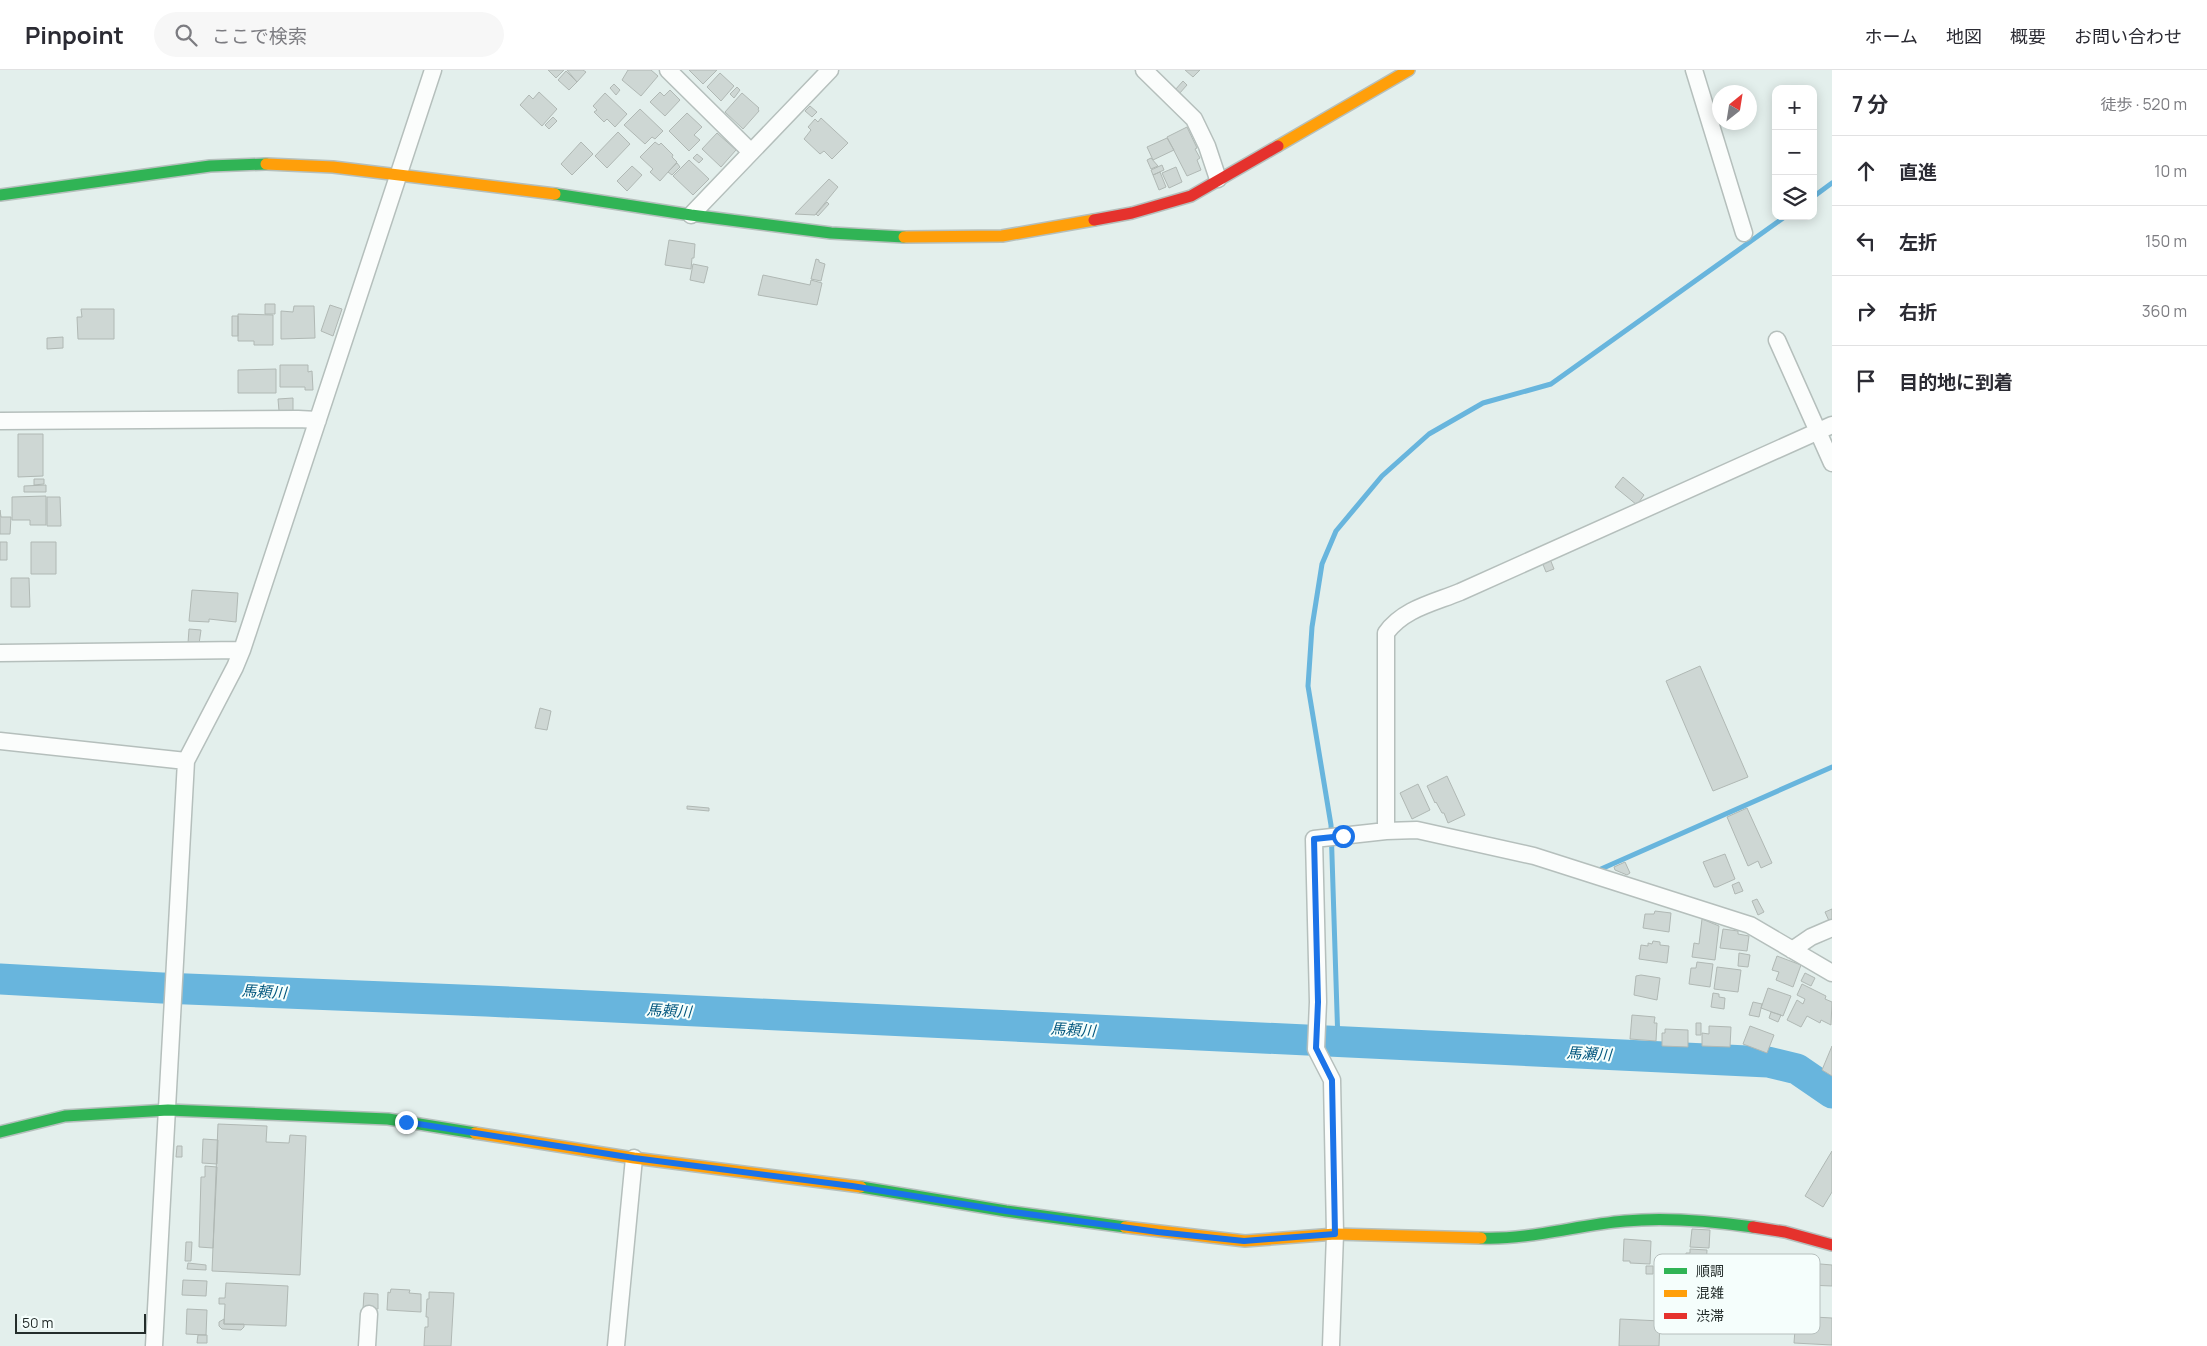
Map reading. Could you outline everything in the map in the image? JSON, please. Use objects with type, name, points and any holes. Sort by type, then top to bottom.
[{"type":"street","points":[[154,1346],[186,761],[242,650],[433,70]]},
{"type":"street","points":[[668,70],[751,152]]},
{"type":"street","points":[[691,215],[830,70]]},
{"type":"street","points":[[1144,70],[1194,119],[1207,146],[1218,179]]},
{"type":"street","points":[[0,195],[210,166],[296,165],[333,167],[573,196],[691,215],[848,234],[924,238],[1002,236],[1132,213],[1191,196],[1408,70]]},
{"type":"street","points":[[1694,70],[1744,233]]},
{"type":"street","points":[[1777,340],[1826,428],[1832,463]]},
{"type":"street","points":[[0,421],[318,420]]},
{"type":"street","points":[[1386,831],[1386,634],[1394,622],[1406,612],[1460,592],[1826,428]]},
{"type":"street","points":[[0,653],[242,650]]},
{"type":"street","points":[[0,741],[186,761]]},
{"type":"street","points":[[1330,1346],[1335,1234],[1332,1080],[1316,1048],[1314,839],[1386,831],[1417,830],[1473,841],[1542,858],[1750,925],[1832,973]]},
{"type":"street","points":[[1792,950],[1811,937],[1832,928]]},
{"type":"street","points":[[0,1132],[66,1116],[168,1110],[388,1119],[634,1158],[852,1186],[1006,1211],[1158,1232],[1244,1241],[1335,1234],[1505,1239],[1625,1221],[1709,1221],[1785,1232],[1832,1245]]},
{"type":"street","points":[[616,1346],[634,1158]]},
{"type":"street","points":[[367,1346],[369,1314]]},
{"type":"building","points":[[548,70],[564,70],[556,78]]},
{"type":"building","points":[[567,70],[583,70],[586,72],[577,82]]},
{"type":"building","points":[[628,70],[651,70],[658,76],[641,96],[622,80]]},
{"type":"building","points":[[689,70],[717,70],[703,84]]},
{"type":"building","points":[[1185,70],[1200,70],[1193,77]]},
{"type":"building","points":[[566,71],[577,82],[569,90],[558,80]]},
{"type":"building","points":[[720,73],[734,86],[721,101],[707,87]]},
{"type":"building","points":[[1183,81],[1187,85],[1179,94],[1175,90]]},
{"type":"building","points":[[614,84],[620,90],[616,95],[610,88]]},
{"type":"building","points":[[737,87],[740,90],[734,98],[730,94]]},
{"type":"building","points":[[670,90],[680,100],[665,116],[650,102],[660,92],[664,96]]},
{"type":"building","points":[[539,92],[557,109],[542,126],[520,105],[529,95],[533,99]]},
{"type":"building","points":[[605,93],[627,114],[615,127],[607,119],[604,122],[594,112],[597,110],[593,106]]},
{"type":"building","points":[[742,93],[759,108],[759,111],[743,129],[725,112]]},
{"type":"building","points":[[810,106],[817,112],[812,117],[805,111]]},
{"type":"building","points":[[640,109],[663,131],[655,139],[652,137],[645,144],[624,125]]},
{"type":"building","points":[[687,113],[702,127],[694,135],[700,140],[689,151],[669,131]]},
{"type":"building","points":[[553,117],[557,121],[549,129],[545,125]]},
{"type":"building","points":[[821,118],[848,143],[832,159],[824,151],[820,154],[804,139],[811,130],[808,127],[815,119],[818,122]]},
{"type":"building","points":[[1187,127],[1197,148],[1195,149],[1200,158],[1197,160],[1201,170],[1187,176],[1167,137]]},
{"type":"building","points":[[618,132],[630,144],[607,168],[595,156]]},
{"type":"building","points":[[717,133],[736,150],[721,167],[702,149]]},
{"type":"building","points":[[1167,138],[1174,150],[1153,160],[1147,147]]},
{"type":"building","points":[[581,142],[593,154],[572,175],[561,164]]},
{"type":"building","points":[[655,142],[659,145],[661,143],[677,162],[660,181],[650,172],[653,169],[640,157]]},
{"type":"building","points":[[697,154],[703,159],[699,163],[693,158]]},
{"type":"building","points":[[1151,158],[1158,166],[1151,169],[1147,160]]},
{"type":"building","points":[[689,160],[709,179],[693,195],[673,176]]},
{"type":"building","points":[[677,163],[680,167],[672,175],[668,172]]},
{"type":"building","points":[[1162,165],[1164,170],[1153,175],[1151,170]]},
{"type":"building","points":[[632,166],[642,175],[627,191],[617,181]]},
{"type":"building","points":[[1176,167],[1182,182],[1169,188],[1162,173]]},
{"type":"building","points":[[1160,172],[1166,187],[1159,190],[1153,175]]},
{"type":"building","points":[[829,179],[838,187],[815,215],[795,214]]},
{"type":"building","points":[[827,202],[829,204],[818,216],[816,214]]},
{"type":"building","points":[[669,240],[695,244],[691,269],[665,265]]},
{"type":"building","points":[[816,259],[825,264],[821,281],[811,279]]},
{"type":"building","points":[[693,264],[708,267],[704,283],[690,280]]},
{"type":"building","points":[[763,275],[810,285],[811,280],[822,283],[817,305],[758,295]]},
{"type":"building","points":[[265,304],[275,304],[275,314],[265,314]]},
{"type":"building","points":[[330,305],[342,309],[333,336],[321,331]]},
{"type":"building","points":[[294,306],[314,306],[315,338],[281,339],[281,311],[293,312]]},
{"type":"building","points":[[81,309],[114,309],[114,339],[78,339],[77,317],[82,317]]},
{"type":"building","points":[[238,314],[273,315],[273,345],[254,345],[254,341],[238,341]]},
{"type":"building","points":[[232,316],[238,316],[238,336],[232,336]]},
{"type":"building","points":[[63,337],[63,348],[47,349],[47,338]]},
{"type":"building","points":[[280,365],[308,365],[308,372],[312,371],[313,390],[305,390],[305,387],[280,387]]},
{"type":"building","points":[[276,369],[276,393],[238,393],[238,370]]},
{"type":"building","points":[[293,398],[293,411],[279,411],[278,399]]},
{"type":"building","points":[[18,434],[43,434],[43,476],[18,477]]},
{"type":"building","points":[[1623,477],[1644,495],[1637,505],[1615,487]]},
{"type":"building","points":[[34,479],[44,479],[44,484],[34,485]]},
{"type":"building","points":[[46,485],[46,492],[24,492],[24,486]]},
{"type":"building","points":[[46,496],[46,525],[30,525],[30,520],[12,520],[12,497]]},
{"type":"building","points":[[47,497],[60,497],[61,526],[47,526]]},
{"type":"building","points":[[0,510],[1,517],[11,517],[10,534],[0,534]]},
{"type":"building","points":[[0,542],[7,542],[7,560],[0,560]]},
{"type":"building","points":[[31,542],[56,542],[56,574],[31,574]]},
{"type":"building","points":[[1550,559],[1554,569],[1546,572],[1542,562]]},
{"type":"building","points":[[11,578],[29,578],[30,607],[11,607]]},
{"type":"building","points":[[192,590],[238,593],[236,622],[209,619],[209,622],[189,621]]},
{"type":"building","points":[[189,629],[201,630],[199,644],[188,643]]},
{"type":"building","points":[[1700,666],[1748,777],[1713,791],[1666,681]]},
{"type":"building","points":[[540,708],[551,711],[547,730],[535,728]]},
{"type":"building","points":[[1447,776],[1465,815],[1448,823],[1427,786]]},
{"type":"building","points":[[1418,784],[1430,810],[1412,819],[1400,793]]},
{"type":"building","points":[[687,806],[709,808],[709,811],[687,809]]},
{"type":"building","points":[[1747,808],[1772,863],[1761,868],[1758,861],[1748,866],[1727,817]]},
{"type":"building","points":[[1725,854],[1735,879],[1714,887],[1703,862]]},
{"type":"building","points":[[1625,862],[1630,873],[1627,875],[1615,870],[1614,867]]},
{"type":"building","points":[[1739,882],[1743,891],[1735,894],[1732,885]]},
{"type":"building","points":[[1757,899],[1764,912],[1758,915],[1752,901]]},
{"type":"building","points":[[1832,909],[1832,922],[1830,923],[1825,912]]},
{"type":"building","points":[[1655,911],[1671,913],[1669,932],[1643,928],[1645,914],[1654,914]]},
{"type":"building","points":[[1702,919],[1719,926],[1715,960],[1692,957],[1694,943],[1699,944]]},
{"type":"building","points":[[1723,929],[1738,931],[1738,934],[1749,936],[1747,951],[1720,948]]},
{"type":"building","points":[[1653,941],[1660,942],[1660,945],[1669,946],[1667,963],[1639,959],[1641,945],[1648,946],[1648,943],[1652,944]]},
{"type":"building","points":[[1739,953],[1750,955],[1748,967],[1738,966]]},
{"type":"building","points":[[1777,956],[1801,965],[1793,987],[1776,980],[1779,972],[1772,970]]},
{"type":"building","points":[[1697,962],[1713,964],[1710,987],[1689,984],[1691,968],[1696,968]]},
{"type":"building","points":[[1717,967],[1741,970],[1738,992],[1714,989]]},
{"type":"building","points":[[1805,973],[1815,978],[1811,986],[1801,981]]},
{"type":"building","points":[[1636,976],[1660,978],[1657,1000],[1634,995]]},
{"type":"building","points":[[1802,984],[1826,996],[1825,999],[1832,1002],[1831,1025],[1821,1020],[1820,1023],[1807,1016],[1801,1027],[1787,1020],[1797,1000],[1803,1004],[1805,999],[1797,995]]},
{"type":"building","points":[[1768,988],[1791,996],[1783,1016],[1761,1008]]},
{"type":"building","points":[[1713,993],[1725,998],[1724,1009],[1711,1007]]},
{"type":"building","points":[[1753,1002],[1762,1004],[1759,1017],[1749,1015]]},
{"type":"building","points":[[1771,1012],[1781,1015],[1778,1022],[1769,1018]]},
{"type":"building","points":[[1632,1015],[1655,1017],[1654,1023],[1657,1023],[1656,1041],[1630,1039]]},
{"type":"building","points":[[1696,1023],[1701,1023],[1701,1035],[1696,1035]]},
{"type":"building","points":[[1709,1026],[1731,1027],[1730,1047],[1702,1046],[1702,1033],[1709,1034]]},
{"type":"building","points":[[1750,1026],[1774,1035],[1767,1053],[1743,1044]]},
{"type":"building","points":[[1665,1029],[1688,1030],[1688,1047],[1662,1046],[1662,1033],[1665,1033]]},
{"type":"building","points":[[1832,1046],[1832,1076],[1822,1070]]},
{"type":"building","points":[[218,1124],[267,1126],[266,1142],[289,1143],[290,1135],[306,1136],[300,1275],[212,1271]]},
{"type":"building","points":[[203,1139],[218,1140],[217,1164],[202,1163]]},
{"type":"building","points":[[177,1146],[182,1146],[182,1157],[176,1157]]},
{"type":"building","points":[[1832,1151],[1832,1192],[1823,1207],[1805,1196]]},
{"type":"building","points":[[205,1166],[217,1167],[213,1248],[199,1247],[201,1177],[205,1177]]},
{"type":"building","points":[[1692,1229],[1710,1230],[1709,1248],[1690,1247]]},
{"type":"building","points":[[1624,1239],[1651,1241],[1650,1264],[1623,1261]]},
{"type":"building","points":[[186,1242],[192,1242],[191,1261],[185,1261]]},
{"type":"building","points":[[1690,1249],[1707,1250],[1707,1254],[1686,1254],[1690,1253]]},
{"type":"building","points":[[188,1263],[206,1265],[206,1270],[187,1269]]},
{"type":"building","points":[[1820,1264],[1832,1265],[1832,1286],[1820,1286]]},
{"type":"building","points":[[1646,1266],[1653,1266],[1653,1274],[1646,1274]]},
{"type":"building","points":[[183,1280],[207,1281],[206,1296],[182,1295]]},
{"type":"building","points":[[226,1283],[288,1286],[286,1326],[224,1324],[225,1304],[219,1304],[219,1298],[225,1298]]},
{"type":"building","points":[[391,1289],[410,1290],[409,1293],[421,1294],[421,1312],[387,1310],[388,1292],[390,1293]]},
{"type":"building","points":[[429,1292],[454,1293],[451,1346],[424,1346],[425,1327],[428,1327],[428,1317],[426,1317]]},
{"type":"building","points":[[364,1293],[378,1294],[378,1309],[363,1309]]},
{"type":"building","points":[[187,1309],[207,1310],[206,1335],[186,1334]]},
{"type":"building","points":[[1820,1317],[1832,1318],[1832,1345],[1794,1343],[1795,1334],[1820,1334]]},
{"type":"building","points":[[224,1319],[224,1324],[244,1324],[244,1327],[241,1330],[222,1329],[219,1326],[219,1322]]},
{"type":"building","points":[[1620,1319],[1654,1321],[1654,1334],[1659,1334],[1659,1346],[1619,1346]]},
{"type":"building","points":[[198,1335],[207,1335],[207,1343],[197,1343]]},
{"type":"waterway","points":[[1817,194],[1832,183]]},
{"type":"waterway","points":[[1338,1043],[1331,825],[1308,686],[1312,627],[1322,564],[1336,531],[1382,476],[1429,434],[1483,403],[1551,384],[1780,220]]},
{"type":"waterway","points":[[1601,869],[1832,767]]},
{"type":"waterway","name":"馬頼川","points":[[0,979],[1768,1062],[1797,1069],[1832,1093]]},
{"type":"traffic: fast","points":[[0,195],[210,166],[266,164]]},
{"type":"traffic: fast","points":[[555,194],[691,215],[831,233],[904,237]]},
{"type":"traffic: fast","points":[[0,1132],[65,1116],[168,1110],[388,1119],[475,1133]]},
{"type":"traffic: fast","points":[[861,1187],[1006,1211],[1125,1227]]},
{"type":"traffic: fast","points":[[1481,1238],[1517,1237],[1607,1223],[1657,1219],[1689,1220],[1753,1227]]},
{"type":"traffic: slow","points":[[1278,146],[1409,70]]},
{"type":"traffic: slow","points":[[266,164],[333,167],[555,194]]},
{"type":"traffic: slow","points":[[904,237],[1002,236],[1094,220]]},
{"type":"traffic: slow","points":[[475,1133],[634,1158],[861,1187]]},
{"type":"traffic: slow","points":[[1125,1227],[1245,1241],[1335,1234],[1481,1238]]},
{"type":"traffic: jam","points":[[1094,220],[1132,213],[1191,196],[1278,146]]},
{"type":"traffic: jam","points":[[1753,1227],[1785,1232],[1832,1245]]},
{"type":"route","points":[[406,1122],[634,1158],[852,1186],[1006,1211],[1158,1232],[1244,1241],[1335,1234],[1332,1080],[1316,1048],[1318,1002],[1314,839],[1343,836]]},
{"type":"water label","name":"馬瀬川","points":[[1589,1054]]}]
